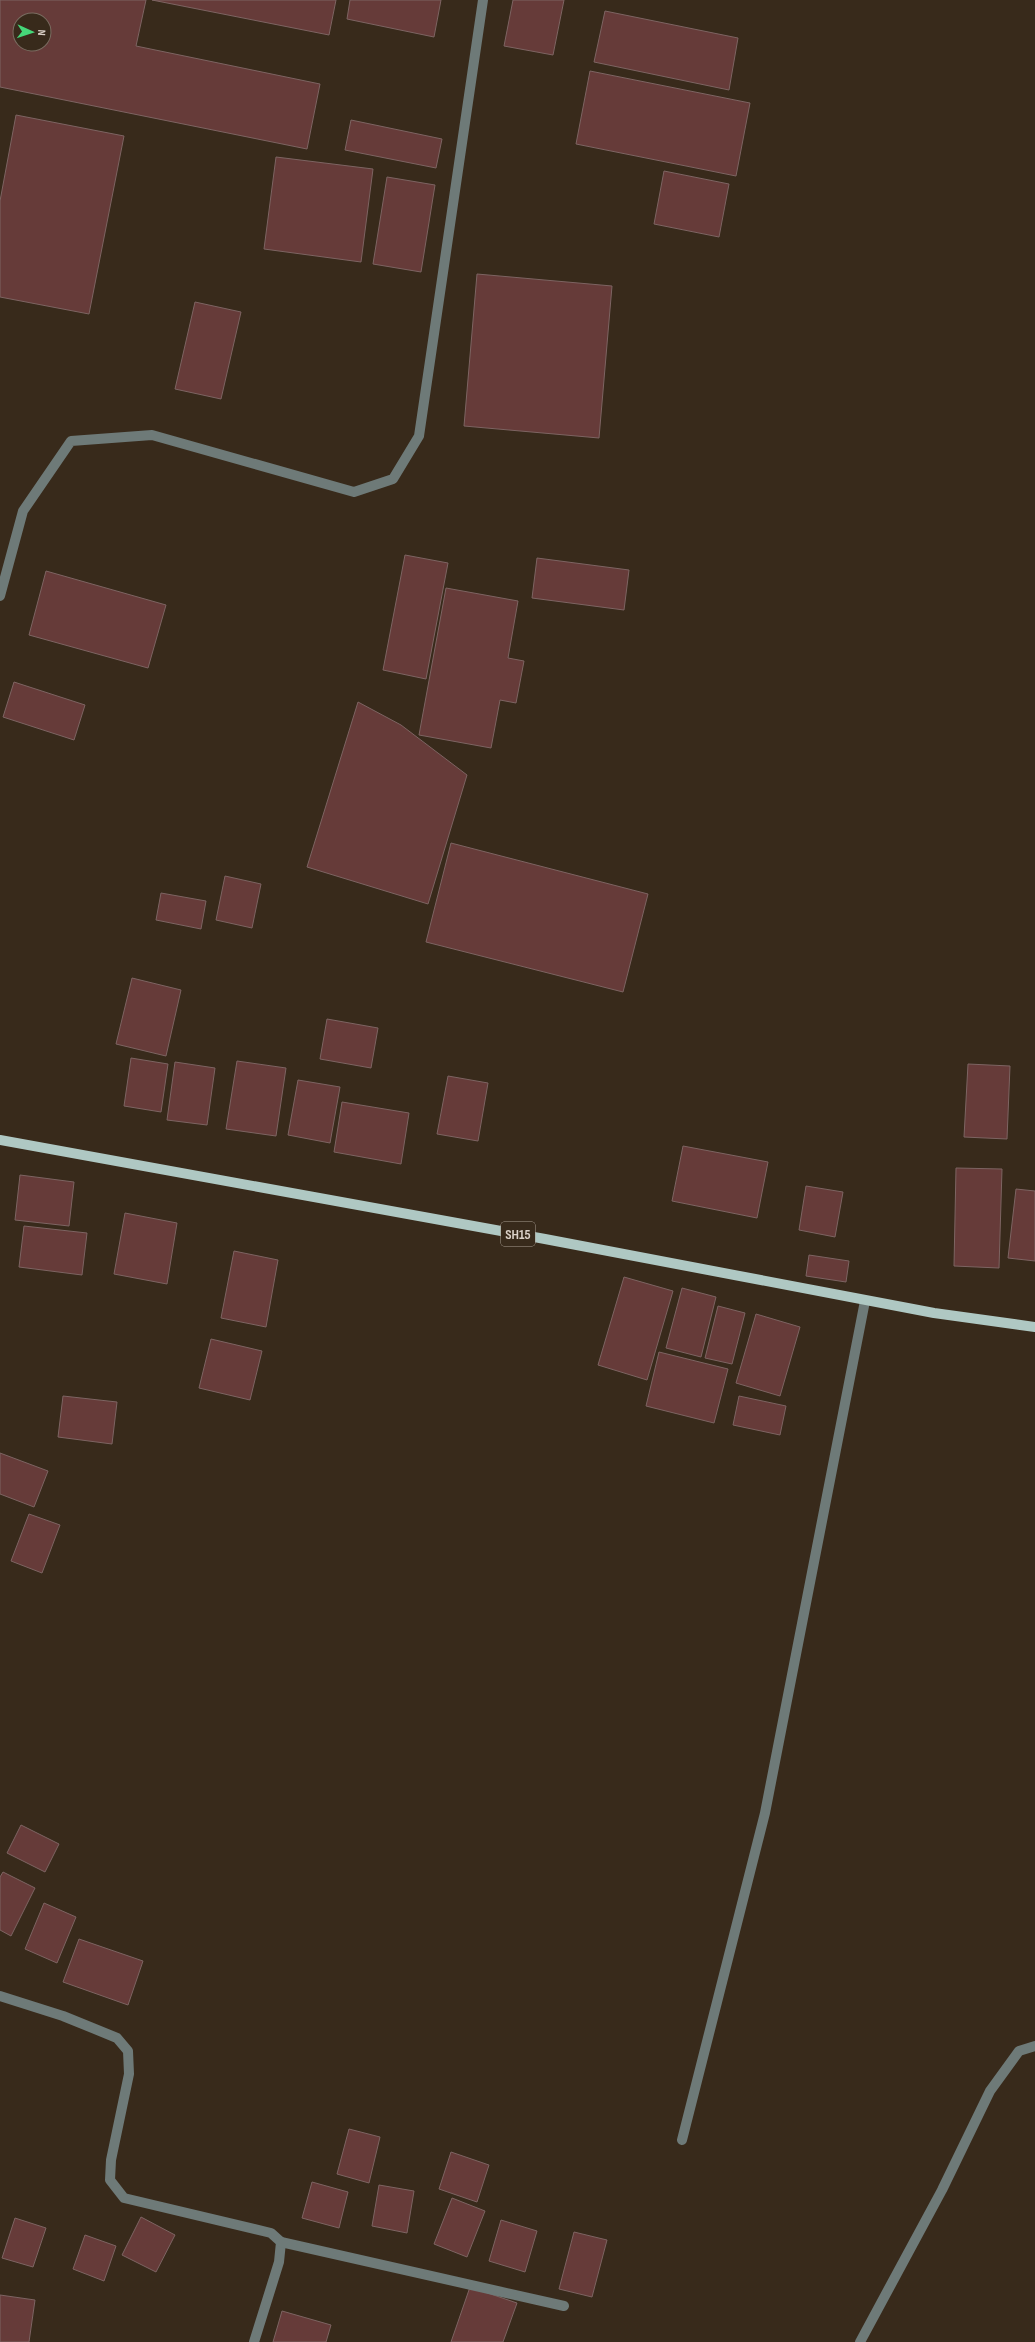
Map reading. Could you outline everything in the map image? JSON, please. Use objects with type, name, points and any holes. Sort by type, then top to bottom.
[{"type":"main road","name":"SH15","points":[[0,1140],[530,1236],[934,1314],[1035,1328]]},
{"type":"street","points":[[0,596],[23,511],[71,441],[152,435],[354,492],[394,479],[419,436],[483,0]]},
{"type":"street","points":[[682,2140],[765,1813],[865,1301]]},
{"type":"street","points":[[0,1996],[63,2016],[117,2038],[128,2051],[129,2074],[111,2160],[110,2180],[124,2198],[271,2233],[281,2242],[564,2306]]},
{"type":"street","points":[[860,2342],[942,2190],[990,2091],[1019,2051],[1035,2046]]},
{"type":"street","points":[[254,2342],[279,2262],[281,2242]]},
{"type":"building","points":[[0,0],[146,0],[136,46],[320,84],[307,149],[0,87]]},
{"type":"building","points":[[152,0],[336,0],[329,35]]},
{"type":"building","points":[[350,0],[441,0],[434,37],[347,19]]},
{"type":"building","points":[[513,0],[564,0],[553,55],[504,46]]},
{"type":"building","points":[[605,11],[738,38],[729,90],[594,62]]},
{"type":"building","points":[[590,71],[750,103],[736,176],[576,144]]},
{"type":"building","points":[[16,115],[124,136],[89,314],[0,297],[0,201]]},
{"type":"building","points":[[351,120],[442,139],[436,168],[345,150]]},
{"type":"building","points":[[276,157],[373,169],[361,262],[264,249]]},
{"type":"building","points":[[664,171],[729,184],[719,237],[654,224]]},
{"type":"building","points":[[387,177],[435,185],[421,272],[373,264]]},
{"type":"building","points":[[477,274],[612,286],[599,438],[464,426]]},
{"type":"building","points":[[195,302],[241,312],[221,399],[175,389]]},
{"type":"building","points":[[405,555],[448,563],[426,679],[383,670]]},
{"type":"building","points":[[537,558],[629,570],[624,610],[532,598]]},
{"type":"building","points":[[46,571],[166,605],[148,668],[29,635]]},
{"type":"building","points":[[446,588],[518,601],[508,658],[524,661],[516,703],[500,700],[491,748],[419,735]]},
{"type":"building","points":[[14,682],[85,705],[74,740],[3,717]]},
{"type":"building","points":[[358,702],[401,725],[467,775],[428,904],[307,867]]},
{"type":"building","points":[[451,843],[648,894],[623,992],[426,942]]},
{"type":"building","points":[[225,876],[261,884],[252,928],[216,920]]},
{"type":"building","points":[[161,893],[206,901],[201,929],[156,920]]},
{"type":"building","points":[[132,978],[181,990],[166,1056],[116,1044]]},
{"type":"building","points":[[327,1019],[378,1028],[371,1068],[320,1059]]},
{"type":"building","points":[[131,1058],[168,1064],[161,1112],[124,1106]]},
{"type":"building","points":[[237,1061],[286,1068],[276,1136],[226,1129]]},
{"type":"building","points":[[175,1062],[215,1068],[207,1125],[167,1120]]},
{"type":"building","points":[[968,1064],[1010,1066],[1007,1139],[964,1137]]},
{"type":"building","points":[[448,1076],[488,1083],[478,1141],[437,1134]]},
{"type":"building","points":[[298,1080],[340,1087],[330,1143],[288,1135]]},
{"type":"building","points":[[342,1102],[409,1113],[401,1164],[334,1152]]},
{"type":"building","points":[[683,1146],[768,1162],[757,1218],[672,1201]]},
{"type":"building","points":[[956,1168],[1002,1169],[999,1268],[954,1266]]},
{"type":"building","points":[[20,1175],[74,1182],[69,1226],[15,1220]]},
{"type":"building","points":[[806,1186],[843,1192],[835,1237],[799,1230]]},
{"type":"building","points":[[1016,1189],[1035,1191],[1035,1261],[1008,1258]]},
{"type":"building","points":[[125,1213],[177,1223],[167,1284],[114,1274]]},
{"type":"building","points":[[24,1226],[87,1233],[82,1275],[19,1267]]},
{"type":"building","points":[[234,1251],[278,1260],[266,1327],[221,1318]]},
{"type":"building","points":[[809,1255],[849,1261],[846,1282],[806,1276]]},
{"type":"building","points":[[624,1277],[673,1291],[647,1380],[598,1365]]},
{"type":"building","points":[[682,1288],[716,1297],[701,1357],[666,1348]]},
{"type":"building","points":[[718,1306],[745,1313],[732,1364],[705,1358]]},
{"type":"building","points":[[756,1314],[800,1327],[780,1396],[736,1383]]},
{"type":"building","points":[[211,1339],[262,1351],[250,1400],[199,1388]]},
{"type":"building","points":[[659,1352],[728,1369],[714,1423],[646,1406]]},
{"type":"building","points":[[63,1396],[117,1402],[112,1444],[58,1437]]},
{"type":"building","points":[[739,1396],[786,1406],[780,1435],[733,1425]]},
{"type":"building","points":[[0,1453],[48,1471],[34,1507],[0,1494]]},
{"type":"building","points":[[29,1514],[60,1525],[42,1573],[11,1561]]},
{"type":"building","points":[[21,1825],[59,1844],[45,1872],[7,1853]]},
{"type":"building","points":[[3,1872],[35,1888],[11,1936],[0,1930],[0,1877]]},
{"type":"building","points":[[44,1903],[76,1917],[57,1963],[25,1949]]},
{"type":"building","points":[[79,1939],[143,1961],[128,2005],[63,1982]]},
{"type":"building","points":[[349,2129],[380,2137],[369,2183],[337,2174]]},
{"type":"building","points":[[451,2152],[489,2165],[477,2202],[439,2189]]},
{"type":"building","points":[[312,2182],[348,2192],[339,2228],[302,2218]]},
{"type":"building","points":[[379,2185],[414,2191],[407,2233],[372,2226]]},
{"type":"building","points":[[452,2198],[485,2211],[467,2257],[434,2244]]},
{"type":"building","points":[[141,2217],[175,2235],[156,2272],[122,2255]]},
{"type":"building","points":[[15,2218],[46,2228],[33,2267],[2,2258]]},
{"type":"building","points":[[501,2220],[537,2231],[525,2272],[489,2261]]},
{"type":"building","points":[[574,2232],[607,2240],[592,2297],[559,2289]]},
{"type":"building","points":[[85,2235],[116,2246],[104,2281],[73,2269]]},
{"type":"building","points":[[470,2287],[517,2303],[503,2342],[451,2342]]},
{"type":"building","points":[[0,2295],[35,2300],[29,2342],[0,2342]]},
{"type":"building","points":[[282,2311],[331,2325],[326,2342],[273,2342]]}]
